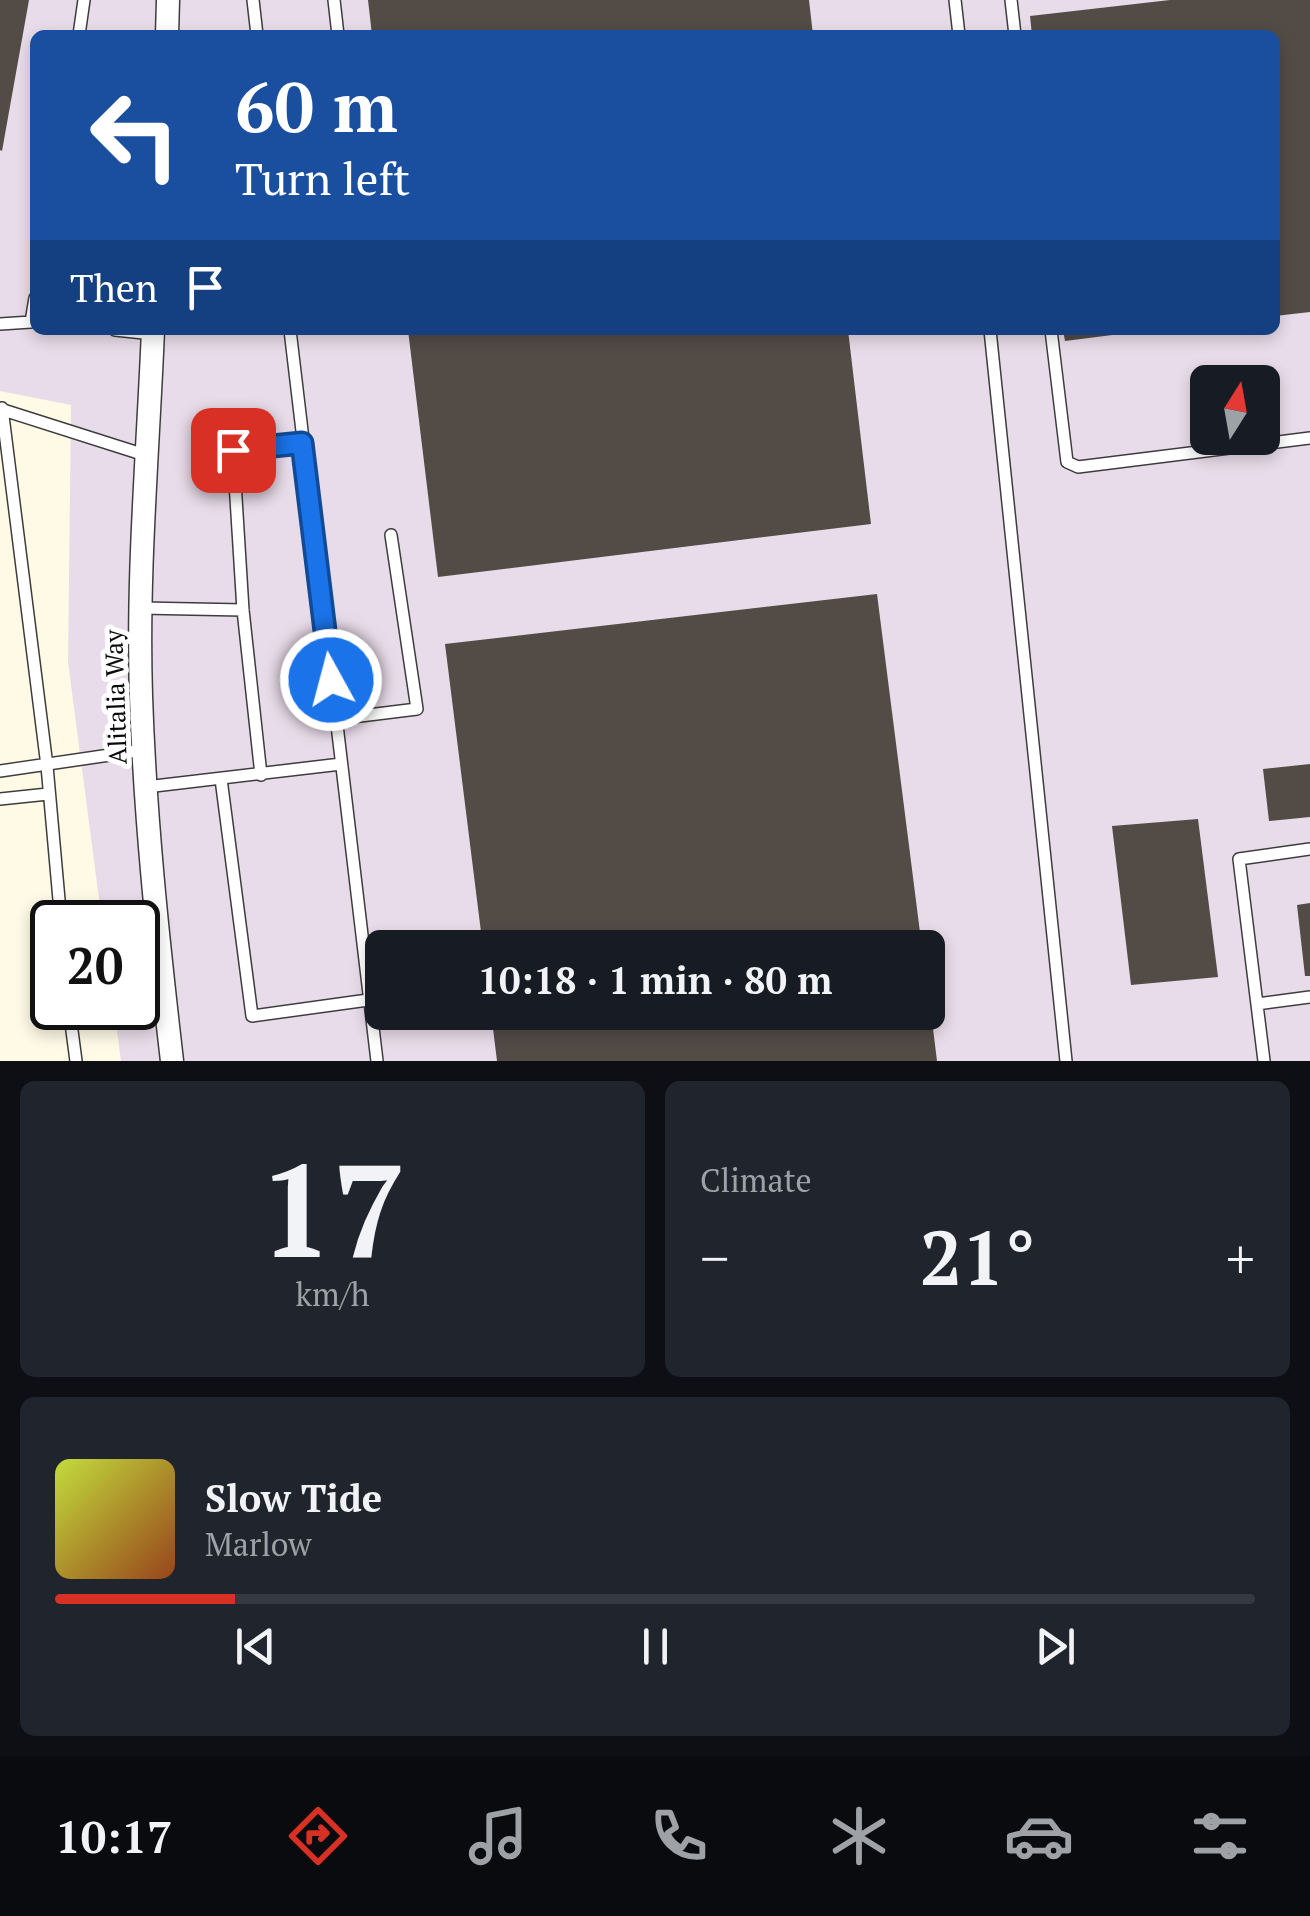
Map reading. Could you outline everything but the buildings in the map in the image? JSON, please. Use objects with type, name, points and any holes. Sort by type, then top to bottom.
[{"type":"street","points":[[167,30],[168,0]]},
{"type":"street","name":"Alitalia Way","points":[[153,335],[141,608],[144,750],[154,899],[172,1061]]},
{"type":"lane","points":[[80,30],[84,0]]},
{"type":"lane","points":[[253,0],[256,30]]},
{"type":"lane","points":[[334,0],[337,30]]},
{"type":"lane","points":[[955,0],[958,30]]},
{"type":"lane","points":[[1010,0],[1014,30]]},
{"type":"lane","points":[[0,324],[30,322]]},
{"type":"lane","points":[[291,335],[365,974]]},
{"type":"lane","points":[[991,335],[1066,1061]]},
{"type":"lane","points":[[1052,335],[1067,462],[1078,467],[1310,438]]},
{"type":"lane","points":[[59,900],[47,766],[1,409],[148,456]]},
{"type":"lane","points":[[261,775],[242,610],[233,450],[302,443]]},
{"type":"lane","points":[[336,720],[417,708],[391,535]]},
{"type":"lane","points":[[141,608],[242,610]]},
{"type":"lane","points":[[0,771],[144,750]]},
{"type":"lane","points":[[146,786],[341,764]]},
{"type":"lane","points":[[221,779],[252,1016],[365,1000]]},
{"type":"lane","points":[[0,799],[48,794]]},
{"type":"lane","points":[[1264,1061],[1238,860],[1310,849]]},
{"type":"lane","points":[[1258,1004],[1310,997]]},
{"type":"lane","points":[[160,1010],[166,1009]]},
{"type":"lane","points":[[71,1030],[76,1061]]},
{"type":"lane","points":[[372,1030],[377,1061]]},
{"type":"shaded area","points":[[0,0],[1310,0],[1310,1061],[121,1061],[117,1030],[160,1030],[160,900],[99,900],[68,662],[71,405],[0,391]]},
{"type":"route","points":[[233,450],[302,443],[331,680]]}]
